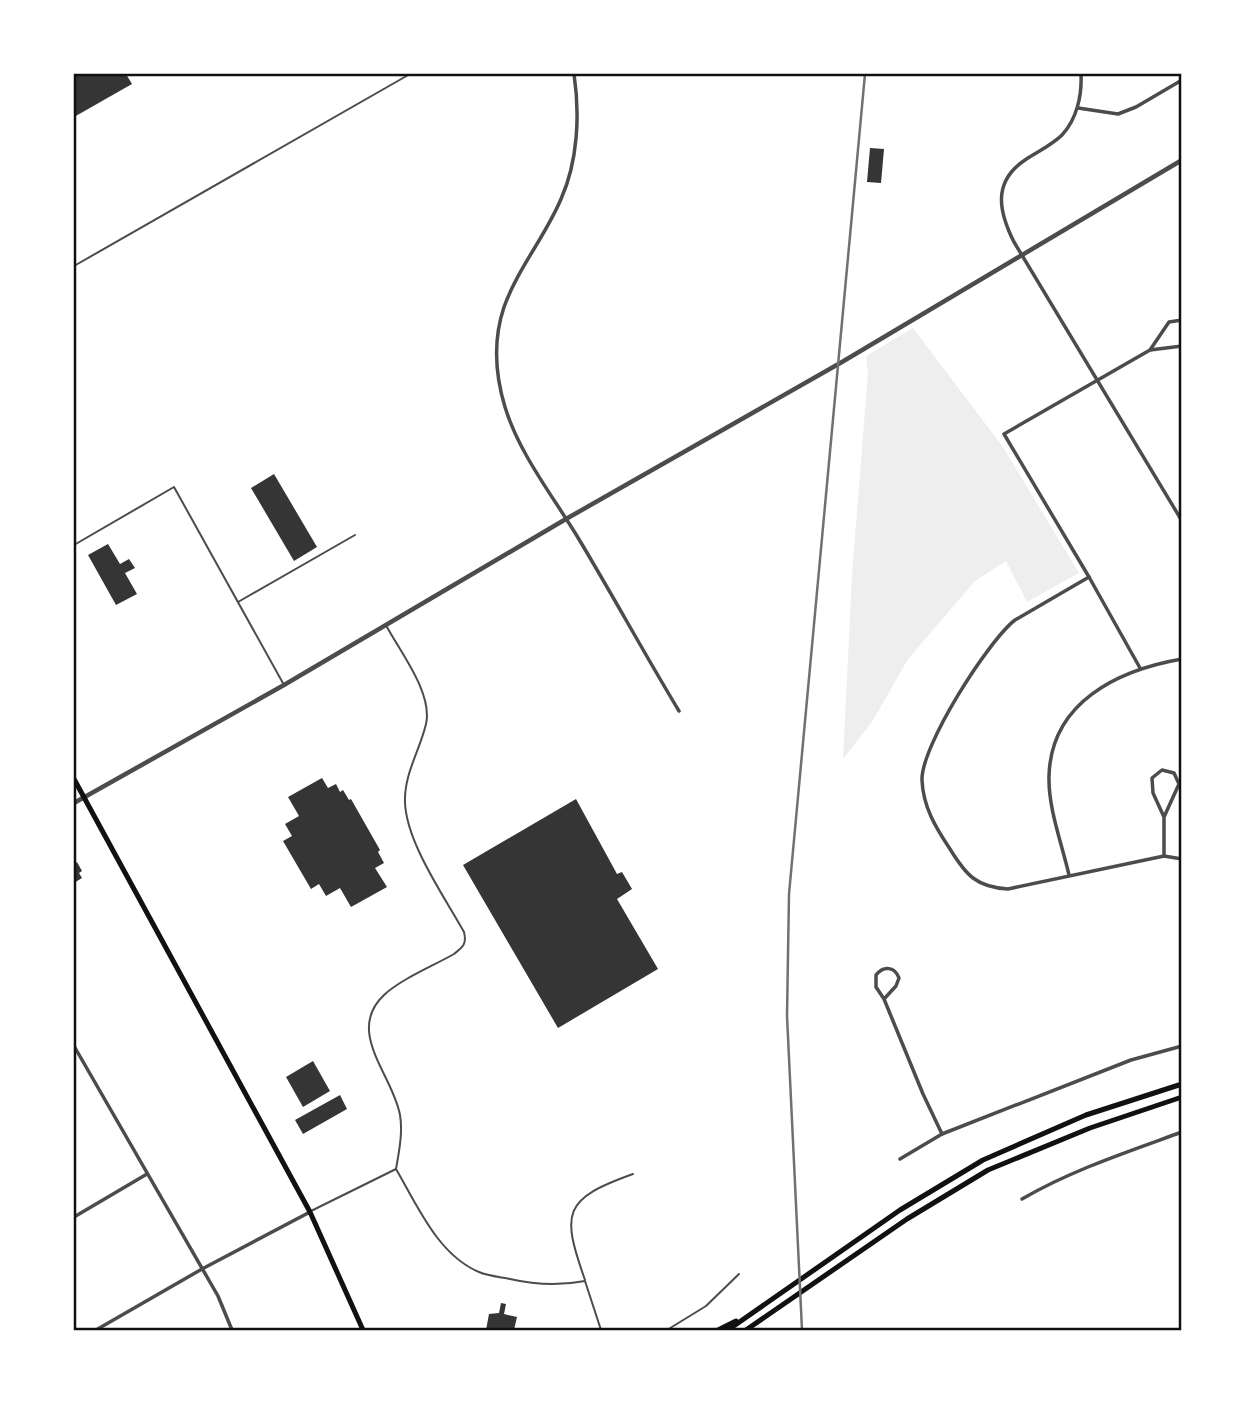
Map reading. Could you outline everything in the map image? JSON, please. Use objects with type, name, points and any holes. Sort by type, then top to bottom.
[{"type":"main road","points":[[74,779],[310,1212],[363,1331]]},
{"type":"main road","points":[[728,1331],[900,1210],[983,1160],[1086,1115],[1181,1084]]},
{"type":"main road","points":[[748,1331],[907,1219],[988,1170],[1090,1128],[1181,1097]]},
{"type":"main road","points":[[718,1331],[748,1315]]},
{"type":"street","points":[[574,74],[578,112],[568,180],[562,198],[521,269],[504,308],[496,359],[499,385],[505,410],[528,457],[679,711]]},
{"type":"street","points":[[1081,74],[1077,107],[1062,135],[1017,166],[1006,182],[1001,203],[1003,218],[1181,521]]},
{"type":"street","points":[[1077,107],[1118,114],[1136,107],[1181,80]]},
{"type":"street","points":[[74,803],[284,685],[566,519],[842,362],[1181,160]]},
{"type":"street","points":[[1150,350],[1169,322],[1181,320]]},
{"type":"street","points":[[1140,668],[1004,434],[1150,350],[1181,346]]},
{"type":"street","points":[[1089,577],[1046,600],[1005,628],[933,739],[922,777],[923,796],[929,816],[969,876],[993,888],[1009,888],[1164,856],[1181,859]]},
{"type":"street","points":[[1069,876],[1049,778],[1054,740],[1070,715],[1088,696],[1110,681],[1140,668],[1181,659]]},
{"type":"street","points":[[1164,817],[1179,784],[1174,773],[1162,770],[1152,778],[1151,784],[1164,817],[1164,856]]},
{"type":"street","points":[[884,999],[896,986],[899,978],[896,972],[888,968],[878,972],[874,979],[876,987],[884,999],[913,1072],[942,1134]]},
{"type":"street","points":[[74,1046],[218,1296],[232,1331]]},
{"type":"street","points":[[900,1159],[942,1134],[1130,1060],[1181,1046]]},
{"type":"street","points":[[1022,1199],[1051,1182],[1098,1162],[1181,1132]]},
{"type":"street","points":[[74,1217],[148,1173]]},
{"type":"street","points":[[96,1331],[202,1269],[310,1212]]},
{"type":"lane","points":[[74,266],[410,74]]},
{"type":"lane","points":[[74,545],[174,487],[284,685]]},
{"type":"lane","points":[[237,603],[355,535]]},
{"type":"lane","points":[[386,626],[424,694],[426,722],[408,776],[405,801],[410,834],[466,940],[464,946],[454,954],[383,996],[371,1017],[370,1045],[388,1080],[400,1115],[400,1146],[396,1168],[435,1233],[466,1265],[480,1272],[531,1283],[559,1285],[585,1281]]},
{"type":"lane","points":[[310,1212],[396,1168]]},
{"type":"lane","points":[[601,1331],[570,1236],[572,1214],[584,1196],[603,1185],[633,1174]]},
{"type":"lane","points":[[667,1331],[706,1306],[739,1274]]},
{"type":"shaded area","points":[[913,328],[1003,447],[1079,573],[1027,602],[1006,561],[975,581],[908,659],[872,722],[843,759],[852,575],[868,373],[866,356]]},
{"type":"building","points":[[74,74],[126,74],[132,84],[74,117]]},
{"type":"building","points":[[870,148],[884,149],[881,183],[867,182]]},
{"type":"building","points":[[274,474],[317,547],[294,561],[251,488]]},
{"type":"building","points":[[108,544],[120,564],[129,559],[135,568],[125,573],[137,594],[116,605],[88,555]]},
{"type":"building","points":[[322,778],[328,788],[336,784],[340,792],[343,790],[349,800],[351,799],[380,850],[378,852],[384,863],[375,868],[387,887],[351,907],[340,888],[326,896],[319,884],[311,889],[283,841],[292,836],[285,824],[299,816],[288,797]]},
{"type":"building","points":[[576,799],[617,874],[622,872],[632,889],[617,899],[658,969],[558,1028],[463,865]]},
{"type":"building","points":[[77,862],[82,878],[74,883],[74,864]]},
{"type":"building","points":[[313,1061],[330,1091],[303,1107],[286,1077]]},
{"type":"building","points":[[340,1095],[347,1109],[303,1134],[295,1120]]},
{"type":"building","points":[[501,1303],[506,1304],[504,1314],[517,1317],[514,1330],[486,1330],[489,1314],[499,1313]]},
{"type":"railway","points":[[802,1330],[787,1016],[789,894],[865,74]]}]
